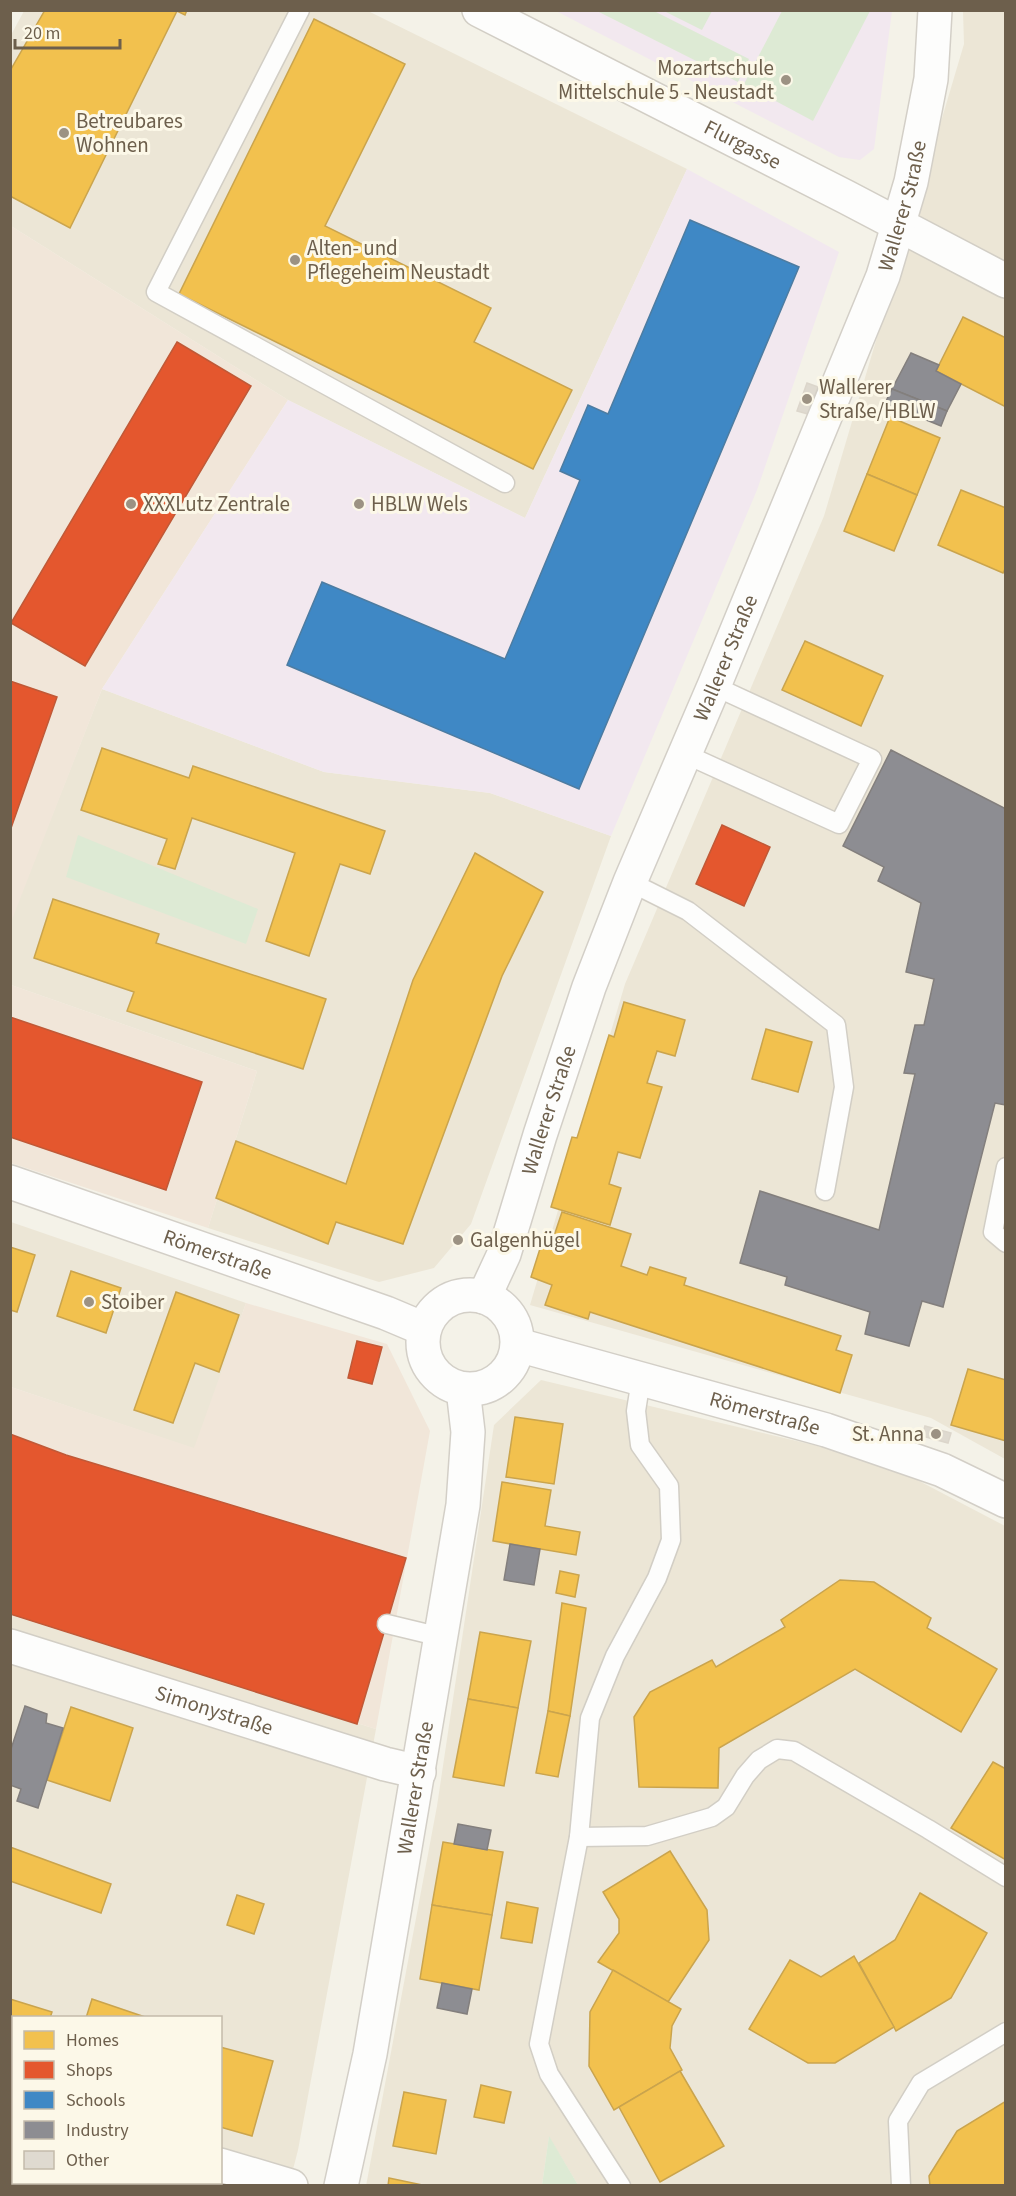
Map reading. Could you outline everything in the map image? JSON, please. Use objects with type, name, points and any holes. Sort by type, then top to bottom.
[{"type":"street","name":"Flurgasse","points":[[479,10],[846,197],[1005,281]]},
{"type":"street","name":"Wallerer Straße","points":[[484,1297],[504,1254],[540,1135],[586,999],[630,882],[714,686],[883,276],[911,182],[931,79],[935,10]]},
{"type":"street","name":"Römerstraße","points":[[10,1182],[386,1313],[424,1329]]},
{"type":"street","points":[[467,1295],[484,1297],[497,1303],[508,1314],[516,1328],[518,1345],[512,1366],[497,1382],[479,1389],[463,1389],[441,1380],[429,1366],[423,1346],[424,1329],[435,1310],[450,1299],[467,1295]]},
{"type":"street","name":"Römerstraße","points":[[518,1345],[826,1430],[942,1470],[1005,1501]]},
{"type":"street","name":"Wallerer Straße","points":[[341,2186],[370,2054],[463,1505],[468,1432],[463,1389]]},
{"type":"street","name":"Simonystraße","points":[[10,1646],[385,1764],[419,1772]]},
{"type":"street","points":[[222,2166],[291,2186]]},
{"type":"lane","points":[[300,10],[156,292],[505,483]]},
{"type":"lane","points":[[685,754],[840,824],[872,759],[714,686]]},
{"type":"lane","points":[[630,882],[688,911],[836,1025],[844,1087],[825,1191]]},
{"type":"lane","points":[[1005,1167],[993,1232],[1005,1243]]},
{"type":"lane","points":[[621,2186],[549,2074],[539,2044],[579,1837],[590,1718],[615,1656],[657,1578],[671,1540],[669,1486],[640,1445],[636,1411],[641,1379]]},
{"type":"lane","points":[[387,1624],[441,1637]]},
{"type":"lane","points":[[579,1837],[647,1836],[712,1816],[726,1807],[745,1776],[759,1760],[777,1749],[794,1751],[1005,1877]]},
{"type":"lane","points":[[901,2186],[898,2121],[921,2083],[1005,2032]]},
{"type":"shaded area","points":[[24,11],[368,11],[687,169],[525,518],[288,400],[11,226],[11,35]]},
{"type":"shaded area","name":"Mozartschule Mittelschule 5 - Neustadt","points":[[556,11],[892,11],[874,149],[860,160],[839,157]]},
{"type":"shaded area","points":[[963,11],[1005,11],[1005,1459],[931,1418],[530,1305],[625,984],[824,516],[964,44]]},
{"type":"shaded area","name":"HBLW Wels","points":[[687,169],[839,252],[757,490],[611,836],[490,793],[324,772],[102,689],[288,400],[525,518]]},
{"type":"shaded area","points":[[11,226],[288,400],[102,689],[11,922]]},
{"type":"shaded area","points":[[102,689],[324,772],[490,793],[611,836],[471,1224],[434,1268],[379,1282],[208,1228],[257,1071],[11,985],[10,922]]},
{"type":"shaded area","points":[[11,985],[257,1071],[208,1228],[11,1163]]},
{"type":"shaded area","points":[[11,1222],[246,1303],[195,1449],[11,1387]]},
{"type":"shaded area","points":[[246,1303],[387,1344],[430,1431],[376,1729],[11,1615],[11,1387],[194,1448]]},
{"type":"shaded area","points":[[541,1380],[881,1461],[1005,1526],[1005,2185],[578,2185],[549,2137],[542,2185],[366,2186],[437,1806],[494,1425]]},
{"type":"shaded area","points":[[10,1615],[376,1729],[298,2150],[289,2185],[11,2185]]},
{"type":"green space","points":[[597,11],[654,11],[749,59],[738,82]]},
{"type":"green space","points":[[664,11],[712,11],[702,30]]},
{"type":"green space","points":[[782,11],[870,11],[813,121],[744,84]]},
{"type":"green space","points":[[78,835],[258,909],[246,944],[66,877]]},
{"type":"green space","points":[[549,2136],[578,2185],[542,2185]]},
{"type":"building: Homes","name":"Betreubares Wohnen","points":[[45,10],[187,10],[185,15],[177,11],[70,228],[10,196],[10,71]]},
{"type":"building: Homes","name":"Alten- und Pflegeheim Neustadt","points":[[314,19],[405,64],[325,226],[491,308],[474,342],[572,390],[533,469],[179,294]]},
{"type":"building: Homes","points":[[963,317],[1006,338],[1006,407],[936,371]]},
{"type":"building: Homes","points":[[890,417],[940,438],[917,495],[867,474]]},
{"type":"building: Homes","points":[[867,474],[917,495],[894,551],[844,531]]},
{"type":"building: Homes","points":[[961,490],[1006,508],[1006,567],[1003,573],[938,545]]},
{"type":"building: Homes","points":[[805,641],[883,676],[861,726],[782,690]]},
{"type":"building: Homes","points":[[102,748],[189,778],[193,766],[385,831],[370,874],[340,864],[309,956],[266,941],[295,853],[192,818],[175,869],[158,864],[167,839],[81,810]]},
{"type":"building: Homes","points":[[475,853],[543,892],[502,976],[403,1244],[336,1222],[328,1244],[216,1198],[236,1141],[346,1184],[413,980]]},
{"type":"building: Homes","points":[[53,899],[159,934],[156,943],[326,999],[303,1069],[127,1011],[134,992],[34,958]]},
{"type":"building: Homes","points":[[624,1002],[685,1020],[675,1056],[657,1051],[647,1083],[662,1087],[640,1158],[618,1152],[609,1184],[621,1188],[610,1225],[551,1207],[572,1137],[577,1138],[609,1035],[614,1037]]},
{"type":"building: Homes","points":[[766,1029],[812,1042],[798,1092],[752,1079]]},
{"type":"building: Homes","points":[[562,1212],[631,1234],[621,1266],[647,1275],[650,1267],[686,1278],[684,1285],[841,1336],[836,1350],[852,1355],[840,1393],[590,1312],[588,1319],[545,1305],[552,1285],[531,1277],[545,1233],[554,1236]]},
{"type":"building: Homes","points":[[10,1247],[35,1255],[17,1312],[10,1310]]},
{"type":"building: Homes","name":"Stoiber","points":[[71,1271],[121,1288],[106,1333],[57,1316]]},
{"type":"building: Homes","points":[[176,1292],[239,1315],[219,1372],[195,1363],[173,1423],[134,1410]]},
{"type":"building: Homes","points":[[968,1369],[1006,1380],[1006,1441],[951,1425]]},
{"type":"building: Homes","points":[[515,1417],[563,1424],[554,1484],[506,1477]]},
{"type":"building: Homes","points":[[502,1482],[551,1490],[545,1526],[580,1532],[576,1555],[493,1541]]},
{"type":"building: Homes","points":[[560,1571],[579,1575],[575,1597],[556,1593]]},
{"type":"building: Homes","points":[[840,1580],[874,1582],[931,1618],[927,1628],[997,1669],[961,1732],[855,1669],[719,1748],[718,1788],[639,1787],[634,1717],[650,1692],[712,1660],[716,1667],[785,1627],[781,1620]]},
{"type":"building: Homes","points":[[562,1603],[586,1608],[570,1716],[548,1711]]},
{"type":"building: Homes","points":[[480,1632],[531,1641],[518,1708],[468,1699]]},
{"type":"building: Homes","points":[[468,1699],[518,1708],[504,1786],[453,1777]]},
{"type":"building: Homes","points":[[71,1707],[133,1728],[110,1801],[47,1780]]},
{"type":"building: Homes","points":[[548,1711],[570,1716],[558,1777],[536,1773]]},
{"type":"building: Homes","points":[[993,1762],[1006,1769],[1006,1860],[951,1828]]},
{"type":"building: Homes","points":[[443,1842],[503,1852],[492,1915],[432,1905]]},
{"type":"building: Homes","points":[[10,1847],[111,1884],[101,1913],[10,1881]]},
{"type":"building: Homes","points":[[670,1851],[707,1910],[709,1940],[668,2002],[598,1962],[619,1933],[619,1919],[603,1892]]},
{"type":"building: Homes","points":[[920,1893],[987,1933],[951,1998],[896,2031],[859,1963],[895,1940]]},
{"type":"building: Homes","points":[[237,1895],[264,1904],[254,1934],[227,1925]]},
{"type":"building: Homes","points":[[507,1902],[538,1908],[532,1943],[501,1938]]},
{"type":"building: Homes","points":[[432,1905],[492,1915],[479,1990],[420,1979]]},
{"type":"building: Homes","points":[[854,1956],[894,2027],[835,2063],[808,2063],[749,2029],[790,1960],[821,1977]]},
{"type":"building: Homes","points":[[613,1970],[681,2009],[672,2026],[670,2048],[682,2070],[614,2110],[589,2066],[590,2012]]},
{"type":"building: Homes","points":[[10,1999],[52,2012],[51,2016],[12,2016],[12,2056],[10,2056]]},
{"type":"building: Homes","points":[[92,1999],[142,2016],[87,2016]]},
{"type":"building: Homes","points":[[222,2048],[273,2061],[252,2136],[222,2128]]},
{"type":"building: Homes","points":[[680,2071],[724,2146],[660,2182],[619,2107]]},
{"type":"building: Homes","points":[[481,2085],[511,2092],[504,2123],[474,2117]]},
{"type":"building: Homes","points":[[404,2092],[446,2100],[436,2154],[393,2146]]},
{"type":"building: Homes","points":[[1006,2101],[1006,2186],[930,2186],[929,2176],[957,2131]]},
{"type":"building: Homes","points":[[389,2178],[427,2186],[388,2186]]},
{"type":"building: Homes","points":[[44,2184],[87,2184],[92,2186],[44,2186]]},
{"type":"building: Shops","name":"XXXLutz Zentrale","points":[[177,342],[251,386],[85,666],[11,623]]},
{"type":"building: Shops","points":[[10,681],[57,697],[10,831]]},
{"type":"building: Shops","points":[[722,825],[770,847],[744,906],[696,884]]},
{"type":"building: Shops","points":[[10,1017],[202,1082],[166,1190],[10,1137]]},
{"type":"building: Shops","points":[[357,1341],[382,1347],[372,1384],[348,1378]]},
{"type":"building: Shops","points":[[10,1434],[66,1455],[406,1558],[357,1724],[10,1614]]},
{"type":"building: Schools","points":[[690,220],[799,267],[579,789],[287,665],[322,582],[505,659],[580,480],[560,471],[588,405],[608,414]]},
{"type":"building: Industry","points":[[911,353],[939,365],[936,371],[961,384],[947,411],[892,389]]},
{"type":"building: Industry","points":[[892,389],[947,411],[941,426],[885,403]]},
{"type":"building: Industry","points":[[891,750],[1006,809],[1006,1105],[995,1103],[943,1307],[922,1301],[909,1346],[865,1334],[870,1312],[785,1285],[787,1277],[740,1263],[760,1191],[879,1230],[915,1074],[904,1073],[915,1025],[924,1025],[934,979],[906,972],[921,903],[878,881],[884,867],[843,846]]},
{"type":"building: Industry","points":[[510,1544],[540,1549],[534,1585],[504,1580]]},
{"type":"building: Industry","points":[[25,1706],[47,1714],[46,1723],[63,1728],[38,1808],[17,1801],[21,1789],[10,1785],[10,1752]]},
{"type":"building: Industry","points":[[458,1824],[491,1830],[487,1850],[454,1844]]},
{"type":"building: Industry","points":[[442,1983],[472,1989],[467,2014],[437,2008]]},
{"type":"building: Other","name":"Wallerer Straße/HBLW","points":[[807,383],[818,387],[808,414],[797,411]]},
{"type":"building: Other","name":"St. Anna","points":[[925,1426],[951,1433],[948,1443],[922,1436]]},
{"type":"place","name":"Mozartschule Mittelschule 5 - Neustadt","points":[[786,80]]},
{"type":"place","name":"Betreubares Wohnen","points":[[64,133]]},
{"type":"place","name":"Alten- und Pflegeheim Neustadt","points":[[295,260]]},
{"type":"place","name":"Wallerer Straße/HBLW","points":[[807,399]]},
{"type":"place","name":"XXXLutz Zentrale","points":[[131,504]]},
{"type":"place","name":"HBLW Wels","points":[[359,504]]},
{"type":"place","name":"Galgenhügel","points":[[458,1240]]},
{"type":"place","name":"Stoiber","points":[[89,1302]]},
{"type":"place","name":"St. Anna","points":[[936,1434]]}]
